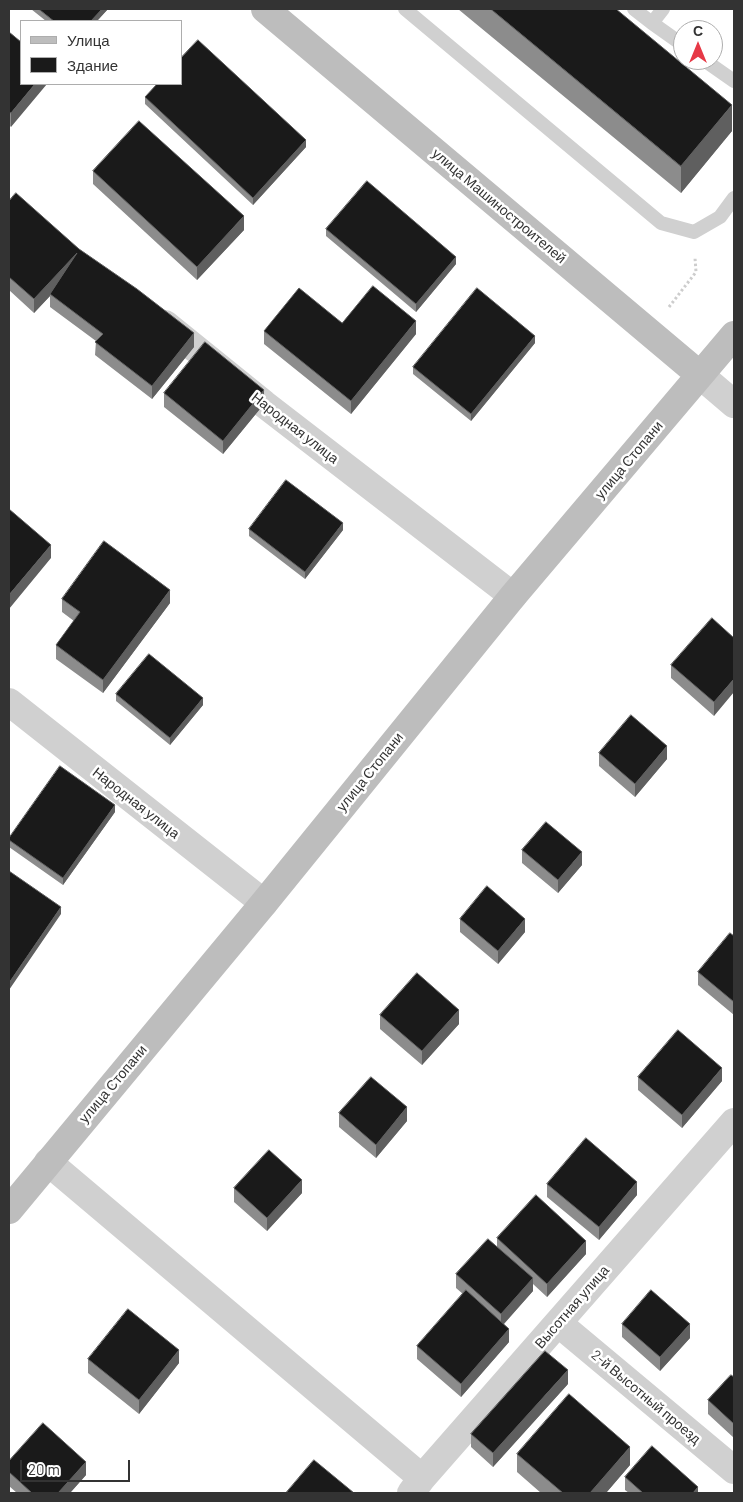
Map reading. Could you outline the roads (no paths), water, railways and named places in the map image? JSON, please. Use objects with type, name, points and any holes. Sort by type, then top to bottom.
[{"type":"street","name":"улица Машиностроителей","points":[[264,9],[734,404]]},
{"type":"street","name":"Народная улица","points":[[144,308],[264,404],[513,596]]},
{"type":"street","name":"улица Стопани","points":[[11,1202],[48,1162],[264,903],[513,596],[734,335]]},
{"type":"street","name":"Народная улица","points":[[9,702],[264,903]]},
{"type":"street","name":"Высотная улица","points":[[416,1485],[734,1122]]},
{"type":"street","points":[[48,1162],[416,1485]]},
{"type":"street","name":"2-й Высотный проезд","points":[[558,1323],[734,1470]]},
{"type":"lane","points":[[405,9],[661,223],[694,232],[720,217],[734,198]]},
{"type":"lane","points":[[634,9],[673,38]]},
{"type":"lane","points":[[652,23],[663,9]]},
{"type":"lane","points":[[718,70],[734,81]]}]
